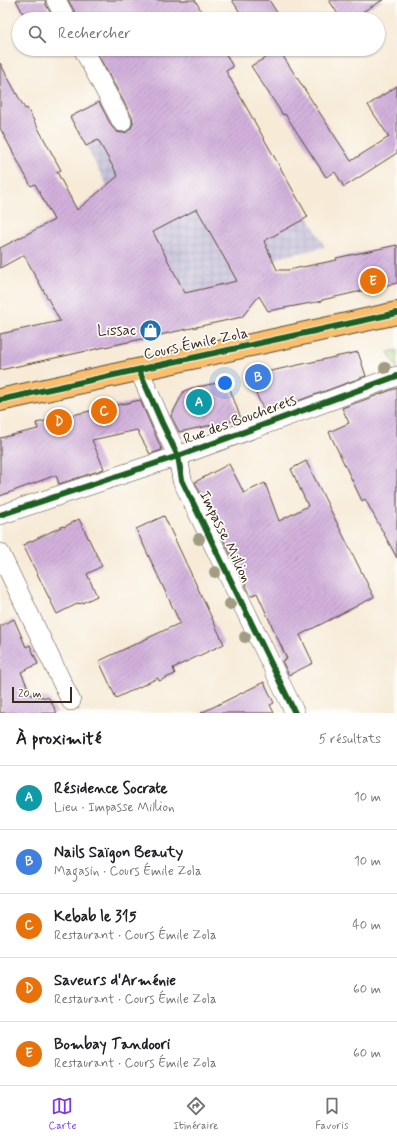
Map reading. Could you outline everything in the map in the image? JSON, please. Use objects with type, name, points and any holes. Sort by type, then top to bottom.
[{"type":"main road","name":"Cours Émile Zola","points":[[0,400],[397,313]]},
{"type":"street","points":[[56,0],[62,12]]},
{"type":"street","points":[[86,56],[122,122]]},
{"type":"street","name":"Impasse Million","points":[[139,370],[178,456],[182,480],[295,713]]},
{"type":"street","name":"Rue des Boucherets","points":[[0,515],[178,456],[397,376]]},
{"type":"street","points":[[0,553],[71,701]]},
{"type":"shaded area","points":[[207,56],[218,56],[325,247],[277,258],[274,263],[276,273],[166,297],[86,146],[157,108]]},
{"type":"green space","points":[[397,350],[397,369],[388,352]]},
{"type":"building","points":[[16,0],[45,0],[50,12],[22,12]]},
{"type":"building","points":[[68,0],[195,0],[202,12],[75,12]]},
{"type":"building","points":[[232,0],[269,0],[277,12],[240,12]]},
{"type":"building","points":[[329,0],[383,0],[362,12],[337,12]]},
{"type":"building","points":[[99,56],[227,56],[233,67],[226,71],[308,217],[264,241],[277,270],[288,270],[337,260],[336,258],[397,245],[397,283],[322,301],[268,311],[259,296],[242,317],[0,370],[0,334],[60,321],[24,255],[0,268],[0,248],[54,220],[35,184],[31,186],[0,128],[0,63],[61,170],[57,172],[77,210],[118,176],[98,140],[86,146],[70,117],[99,102],[112,127],[117,132],[127,132],[133,123],[132,117]],"holes":[[[197,209],[237,281],[185,293],[153,232]]]},
{"type":"building","points":[[268,56],[283,56],[351,161],[389,137],[368,105],[397,86],[397,153],[344,187],[335,172],[326,177],[285,114],[283,115],[251,66]]},
{"type":"building","points":[[358,352],[366,376],[265,413],[248,376]]},
{"type":"building","points":[[227,381],[241,419],[179,432],[171,416],[184,391]]},
{"type":"building","points":[[397,388],[397,558],[365,499],[362,501],[329,432],[349,423],[342,408]]},
{"type":"building","points":[[140,400],[162,450],[150,454],[137,430],[92,440],[104,469],[59,484],[56,475],[0,496],[0,438],[38,429],[36,423]]},
{"type":"building","points":[[306,461],[374,597],[300,635],[313,663],[289,675],[282,661],[287,659],[257,593],[251,596],[195,482],[229,464],[244,493],[265,483],[279,521],[308,506],[291,469]]},
{"type":"building","points":[[164,516],[224,644],[173,668],[175,674],[159,681],[158,678],[116,698],[99,661],[180,623],[136,529]]},
{"type":"building","points":[[79,519],[102,566],[87,574],[97,596],[57,614],[23,545]]},
{"type":"building","points":[[14,619],[26,647],[30,645],[38,664],[21,672],[31,695],[49,698],[57,713],[0,713],[0,626]]},
{"type":"building","points":[[264,682],[274,703],[270,705],[274,713],[201,713]]},
{"type":"cycle path","points":[[0,400],[397,313]]},
{"type":"cycle path","points":[[139,370],[178,456],[182,480],[295,713]]},
{"type":"cycle path","points":[[0,515],[181,455],[397,376]]},
{"type":"place","name":"Bombay Tandoori","points":[[373,281]]},
{"type":"place","name":"Lissac","points":[[151,331]]},
{"type":"place","name":"Nails Saïgon Beauty","points":[[258,377]]},
{"type":"place","name":"Résidence Socrate","points":[[199,402]]},
{"type":"place","name":"Kebab le 315","points":[[104,411]]},
{"type":"place","name":"Saveurs d'Arménie","points":[[59,422]]}]
